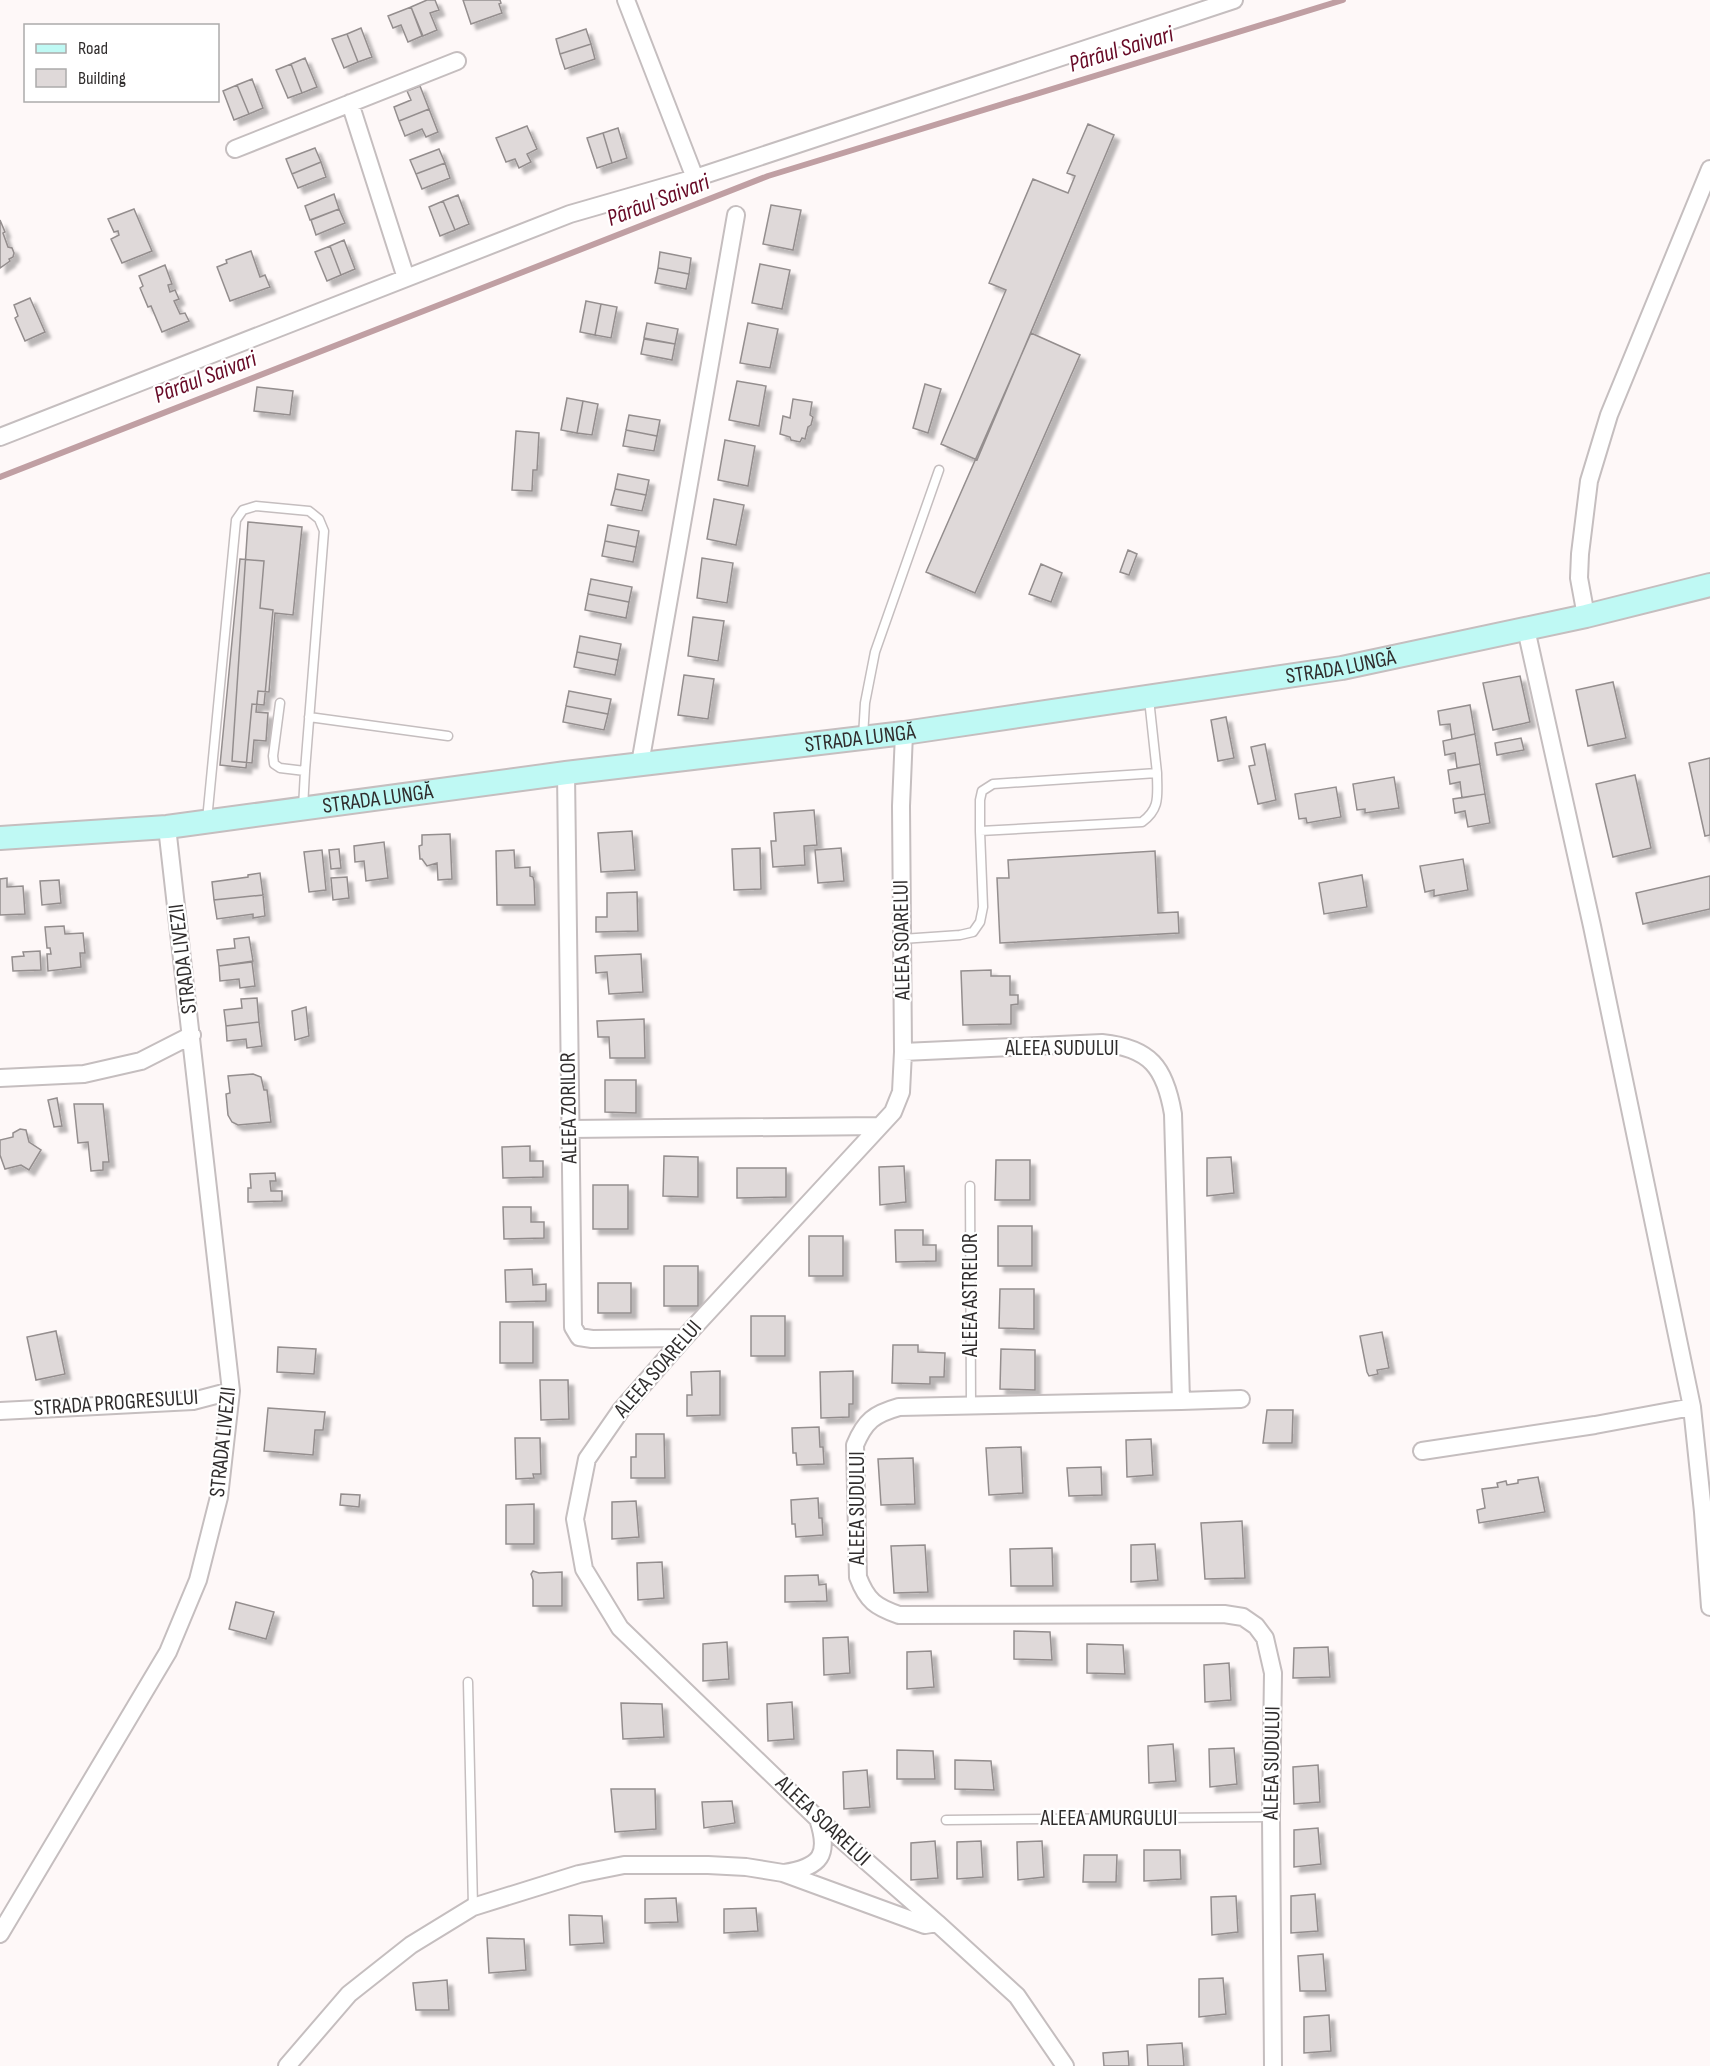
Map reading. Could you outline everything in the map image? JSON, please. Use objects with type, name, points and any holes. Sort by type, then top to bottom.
[{"type":"main road","name":"STRADA LUNGĂ","points":[[0,838],[167,827],[566,773],[904,733],[1149,697],[1342,668],[1586,616],[1710,585]]},
{"type":"street","points":[[626,0],[695,178]]},
{"type":"street","points":[[0,437],[570,214],[695,178],[1234,0]]},
{"type":"street","points":[[235,150],[457,61]]},
{"type":"street","points":[[350,103],[406,278]]},
{"type":"street","points":[[1586,616],[1579,578],[1589,481],[1609,415],[1710,169]]},
{"type":"street","points":[[640,764],[736,215]]},
{"type":"street","points":[[1527,629],[1592,926],[1692,1407],[1710,1607]]},
{"type":"street","name":"ALEEA SOARELUI","points":[[904,733],[901,806],[903,1052],[901,1092],[893,1112],[684,1338],[621,1410],[587,1459],[575,1520],[584,1569],[620,1628],[818,1819],[1017,1996],[1065,2066]]},
{"type":"street","name":"ALEEA ZORILOR","points":[[566,773],[573,1327],[579,1336],[592,1339],[684,1338]]},
{"type":"street","name":"STRADA LIVEZII","points":[[0,1934],[168,1652],[198,1580],[219,1497],[231,1391],[167,827]]},
{"type":"street","points":[[0,1078],[84,1074],[141,1061],[192,1035]]},
{"type":"street","name":"ALEEA SUDULUI","points":[[903,1052],[1102,1043],[1122,1045],[1139,1052],[1153,1061],[1164,1077],[1170,1094],[1173,1114],[1181,1401],[899,1407],[883,1411],[871,1419],[861,1431],[855,1445],[856,1561],[858,1578],[871,1602],[899,1615],[1207,1613],[1243,1617],[1256,1626],[1266,1638],[1273,1673],[1271,1817],[1273,2066]]},
{"type":"street","points":[[569,1129],[880,1126]]},
{"type":"street","name":"STRADA PROGRESULUI","points":[[0,1411],[193,1401],[231,1391]]},
{"type":"street","points":[[1181,1401],[1241,1399]]},
{"type":"street","points":[[1422,1451],[1595,1425],[1692,1407]]},
{"type":"street","points":[[783,1873],[806,1870],[819,1858],[825,1840],[818,1819]]},
{"type":"street","name":"ALEEA SOARELUI","points":[[287,2066],[349,1994],[411,1945],[473,1907],[579,1874],[624,1865],[708,1865],[783,1873],[920,1924],[931,1926],[937,1923]]},
{"type":"lane","points":[[863,738],[865,703],[875,652],[939,470]]},
{"type":"lane","points":[[207,821],[236,520],[243,510],[256,506],[309,511],[320,519],[324,531],[303,808]]},
{"type":"lane","points":[[980,831],[1142,822],[1151,816],[1158,802],[1149,697]]},
{"type":"lane","points":[[280,703],[274,764],[280,768],[305,771]]},
{"type":"lane","points":[[309,717],[448,736]]},
{"type":"lane","points":[[902,939],[960,935],[973,932],[980,922],[983,907],[980,831],[982,791],[993,784],[1157,773]]},
{"type":"lane","name":"ALEEA ASTRELOR","points":[[970,1186],[971,1405]]},
{"type":"lane","points":[[468,1682],[473,1907]]},
{"type":"lane","name":"ALEEA AMURGULUI","points":[[946,1820],[1271,1817]]},
{"type":"building","points":[[427,0],[435,0],[439,10],[430,13],[437,30],[423,36],[411,7]]},
{"type":"building","points":[[463,0],[500,0],[502,13],[471,24]]},
{"type":"building","points":[[411,7],[422,36],[408,42],[401,25],[393,28],[388,16]]},
{"type":"building","points":[[361,28],[372,57],[358,62],[347,34]]},
{"type":"building","points":[[586,29],[591,44],[560,54],[556,39]]},
{"type":"building","points":[[347,34],[358,62],[344,68],[332,39]]},
{"type":"building","points":[[591,44],[595,59],[565,69],[560,54]]},
{"type":"building","points":[[305,58],[317,87],[302,93],[291,64]]},
{"type":"building","points":[[291,64],[302,93],[288,98],[276,70]]},
{"type":"building","points":[[252,79],[263,108],[249,114],[237,85]]},
{"type":"building","points":[[237,85],[249,114],[234,120],[223,91]]},
{"type":"building","points":[[420,86],[429,109],[399,121],[394,107],[411,100],[407,91]]},
{"type":"building","points":[[429,109],[438,132],[426,137],[422,129],[405,136],[399,121]]},
{"type":"building","points":[[1088,124],[1114,135],[977,460],[941,444],[1006,290],[989,283],[1033,179],[1068,193],[1075,176],[1067,173]]},
{"type":"building","points":[[527,126],[537,149],[527,154],[531,162],[519,168],[515,159],[506,162],[496,138]]},
{"type":"building","points":[[618,128],[627,158],[612,163],[603,133]]},
{"type":"building","points":[[603,133],[612,163],[597,168],[587,138]]},
{"type":"building","points":[[315,148],[321,162],[292,174],[286,159]]},
{"type":"building","points":[[439,149],[445,163],[416,174],[410,160]]},
{"type":"building","points":[[321,162],[326,177],[298,188],[292,174]]},
{"type":"building","points":[[445,163],[450,178],[422,189],[416,174]]},
{"type":"building","points":[[334,194],[339,209],[310,220],[305,206]]},
{"type":"building","points":[[458,195],[469,224],[455,230],[443,201]]},
{"type":"building","points":[[443,201],[455,230],[440,236],[429,207]]},
{"type":"building","points":[[771,205],[801,210],[793,250],[763,244]]},
{"type":"building","points":[[134,209],[152,251],[122,263],[111,239],[119,235],[118,231],[114,232],[108,219]]},
{"type":"building","points":[[339,209],[345,223],[316,235],[311,220]]},
{"type":"building","points":[[0,220],[8,247],[12,248],[14,253],[10,261],[0,268]]},
{"type":"building","points":[[344,240],[355,269],[341,275],[330,246]]},
{"type":"building","points":[[330,246],[341,275],[327,281],[315,252]]},
{"type":"building","points":[[251,251],[260,277],[265,275],[270,287],[230,301],[217,267],[227,263],[226,260]]},
{"type":"building","points":[[660,252],[691,258],[689,274],[658,268]]},
{"type":"building","points":[[760,264],[790,270],[782,309],[752,303]]},
{"type":"building","points":[[165,265],[172,284],[168,285],[170,292],[175,290],[179,299],[174,301],[180,314],[185,313],[189,321],[162,332],[140,288],[143,286],[139,276]]},
{"type":"building","points":[[658,268],[689,274],[686,289],[655,283]]},
{"type":"building","points":[[30,298],[45,332],[25,341],[15,318],[18,316],[14,305]]},
{"type":"building","points":[[586,301],[601,304],[595,335],[580,332]]},
{"type":"building","points":[[601,304],[617,307],[611,338],[595,335]]},
{"type":"building","points":[[647,323],[678,329],[675,344],[644,338]]},
{"type":"building","points":[[748,323],[778,329],[770,368],[740,363]]},
{"type":"building","points":[[1031,333],[1080,355],[975,593],[926,572]]},
{"type":"building","points":[[644,339],[675,344],[672,360],[641,354]]},
{"type":"building","points":[[737,381],[766,386],[759,426],[729,420]]},
{"type":"building","points":[[925,384],[941,389],[928,433],[913,428]]},
{"type":"building","points":[[257,387],[293,391],[290,415],[254,411]]},
{"type":"building","points":[[567,398],[583,401],[577,433],[561,430]]},
{"type":"building","points":[[793,399],[812,402],[811,425],[808,427],[805,439],[802,438],[800,442],[780,434],[783,416],[790,418]]},
{"type":"building","points":[[583,401],[598,404],[592,435],[577,433]]},
{"type":"building","points":[[629,415],[660,420],[657,436],[626,430]]},
{"type":"building","points":[[626,430],[657,436],[654,451],[623,446]]},
{"type":"building","points":[[516,431],[539,433],[537,470],[533,470],[532,491],[512,490]]},
{"type":"building","points":[[725,440],[755,446],[748,486],[718,480]]},
{"type":"building","points":[[618,474],[649,480],[646,495],[615,489]]},
{"type":"building","points":[[615,489],[646,495],[642,511],[611,505]]},
{"type":"building","points":[[714,499],[744,505],[736,545],[707,539]]},
{"type":"building","points":[[248,522],[302,527],[293,615],[275,613],[269,692],[258,691],[256,712],[268,713],[266,741],[254,740],[252,763],[232,761]]},
{"type":"building","points":[[608,525],[639,531],[636,547],[605,541]]},
{"type":"building","points":[[605,541],[636,547],[633,562],[602,556]]},
{"type":"building","points":[[1128,550],[1137,554],[1129,575],[1120,572]]},
{"type":"building","points":[[702,558],[733,563],[727,603],[697,598]]},
{"type":"building","points":[[240,559],[264,561],[260,608],[273,610],[264,705],[252,704],[246,768],[220,765]]},
{"type":"building","points":[[1041,564],[1062,573],[1051,602],[1029,594]]},
{"type":"building","points":[[591,579],[632,587],[629,602],[588,594]]},
{"type":"building","points":[[588,594],[629,602],[626,618],[585,610]]},
{"type":"building","points":[[693,617],[724,621],[718,661],[688,656]]},
{"type":"building","points":[[580,636],[621,644],[618,660],[577,652]]},
{"type":"building","points":[[577,652],[618,660],[615,675],[574,667]]},
{"type":"building","points":[[684,675],[714,679],[708,719],[678,715]]},
{"type":"building","points":[[1520,676],[1530,722],[1493,730],[1483,683]]},
{"type":"building","points":[[1613,682],[1626,738],[1588,746],[1576,690]]},
{"type":"building","points":[[569,691],[611,699],[608,714],[566,706]]},
{"type":"building","points":[[1470,705],[1475,734],[1452,739],[1450,724],[1440,725],[1438,711]]},
{"type":"building","points":[[566,706],[608,714],[604,730],[563,722]]},
{"type":"building","points":[[1226,717],[1234,758],[1218,761],[1211,720]]},
{"type":"building","points":[[1475,734],[1480,764],[1457,768],[1455,753],[1445,755],[1443,741]]},
{"type":"building","points":[[1521,738],[1524,750],[1497,755],[1495,743]]},
{"type":"building","points":[[1265,744],[1276,800],[1258,804],[1249,766],[1255,765],[1251,747]]},
{"type":"building","points":[[1710,758],[1710,835],[1705,836],[1689,763]]},
{"type":"building","points":[[1480,764],[1485,794],[1462,798],[1460,782],[1450,784],[1448,770]]},
{"type":"building","points":[[1635,775],[1651,848],[1613,857],[1596,784]]},
{"type":"building","points":[[1394,777],[1399,808],[1365,813],[1365,809],[1357,810],[1353,784]]},
{"type":"building","points":[[1336,787],[1341,817],[1307,823],[1306,818],[1299,819],[1295,794]]},
{"type":"building","points":[[1485,794],[1490,823],[1468,827],[1465,811],[1455,813],[1453,799]]},
{"type":"building","points":[[814,810],[817,845],[804,846],[805,865],[773,867],[771,841],[776,841],[774,813]]},
{"type":"building","points":[[632,831],[635,870],[601,872],[598,833]]},
{"type":"building","points":[[450,834],[452,879],[438,880],[437,863],[427,866],[420,859],[419,846],[422,845],[422,835]]},
{"type":"building","points":[[384,842],[388,878],[366,881],[364,861],[355,862],[354,846]]},
{"type":"building","points":[[760,848],[761,889],[734,890],[732,849]]},
{"type":"building","points":[[841,848],[844,881],[818,883],[815,850]]},
{"type":"building","points":[[339,849],[341,868],[331,869],[329,850]]},
{"type":"building","points":[[322,850],[326,890],[309,892],[304,852]]},
{"type":"building","points":[[514,850],[515,868],[530,867],[530,876],[534,881],[535,905],[497,905],[496,851]]},
{"type":"building","points":[[1155,851],[1158,913],[1178,912],[1179,933],[1000,943],[997,878],[1009,878],[1008,860]]},
{"type":"building","points":[[1463,859],[1468,890],[1434,896],[1434,890],[1425,892],[1420,866]]},
{"type":"building","points":[[260,873],[263,895],[214,900],[212,882]]},
{"type":"building","points":[[1362,875],[1367,907],[1324,914],[1319,883]]},
{"type":"building","points":[[1710,876],[1710,909],[1643,924],[1636,893]]},
{"type":"building","points":[[347,877],[349,898],[333,900],[331,878]]},
{"type":"building","points":[[7,878],[7,887],[23,886],[25,914],[0,915],[0,879]]},
{"type":"building","points":[[59,880],[61,903],[42,905],[40,881]]},
{"type":"building","points":[[637,892],[638,931],[596,932],[596,917],[607,917],[607,893]]},
{"type":"building","points":[[263,895],[265,916],[253,918],[253,914],[217,919],[214,900]]},
{"type":"building","points":[[64,926],[65,934],[83,933],[85,953],[80,953],[81,967],[48,971],[47,954],[51,954],[50,948],[47,948],[45,927]]},
{"type":"building","points":[[249,937],[253,961],[219,966],[217,950],[235,948],[234,939]]},
{"type":"building","points":[[40,951],[41,970],[13,971],[12,957],[24,956],[23,952]]},
{"type":"building","points":[[641,954],[643,992],[609,994],[607,972],[596,973],[595,956]]},
{"type":"building","points":[[252,962],[255,986],[240,988],[239,979],[220,981],[219,966]]},
{"type":"building","points":[[991,970],[991,976],[1010,976],[1010,995],[1018,995],[1018,1004],[1011,1005],[1011,1024],[963,1025],[961,971]]},
{"type":"building","points":[[257,998],[259,1022],[226,1026],[224,1010],[242,1008],[241,999]]},
{"type":"building","points":[[306,1007],[309,1036],[295,1040],[292,1011]]},
{"type":"building","points":[[644,1019],[645,1058],[610,1058],[609,1037],[598,1037],[597,1021]]},
{"type":"building","points":[[259,1022],[262,1046],[247,1048],[246,1039],[227,1041],[226,1026]]},
{"type":"building","points":[[253,1074],[261,1077],[264,1090],[267,1090],[271,1122],[238,1125],[232,1122],[228,1115],[226,1094],[230,1093],[228,1076]]},
{"type":"building","points":[[605,1080],[636,1080],[636,1113],[605,1112]]},
{"type":"building","points":[[57,1098],[62,1126],[54,1127],[48,1100]]},
{"type":"building","points":[[74,1104],[103,1104],[109,1162],[103,1162],[103,1170],[91,1171],[88,1142],[78,1143]]},
{"type":"building","points":[[20,1129],[26,1130],[29,1142],[41,1150],[29,1170],[21,1165],[5,1169],[0,1155],[0,1140],[13,1137],[13,1133]]},
{"type":"building","points":[[530,1146],[530,1161],[543,1161],[543,1177],[503,1178],[502,1147]]},
{"type":"building","points":[[664,1156],[698,1157],[698,1197],[663,1196]]},
{"type":"building","points":[[1231,1157],[1234,1193],[1207,1196],[1207,1158]]},
{"type":"building","points":[[996,1160],[1030,1160],[1030,1200],[995,1200]]},
{"type":"building","points":[[904,1166],[906,1202],[880,1205],[879,1167]]},
{"type":"building","points":[[737,1168],[786,1168],[786,1197],[737,1198]]},
{"type":"building","points":[[275,1173],[276,1181],[270,1181],[271,1191],[282,1191],[282,1201],[248,1202],[248,1188],[251,1188],[250,1174]]},
{"type":"building","points":[[593,1185],[628,1185],[628,1229],[593,1229]]},
{"type":"building","points":[[503,1207],[531,1207],[531,1222],[544,1222],[544,1238],[504,1239]]},
{"type":"building","points":[[998,1226],[1032,1226],[1032,1266],[998,1266]]},
{"type":"building","points":[[895,1230],[923,1230],[923,1245],[936,1245],[936,1261],[896,1262]]},
{"type":"building","points":[[809,1236],[843,1236],[843,1276],[809,1276]]},
{"type":"building","points":[[664,1266],[698,1266],[698,1306],[664,1306]]},
{"type":"building","points":[[532,1269],[533,1285],[546,1284],[546,1301],[506,1302],[505,1270]]},
{"type":"building","points":[[598,1283],[631,1283],[631,1313],[598,1313]]},
{"type":"building","points":[[1000,1289],[1034,1289],[1034,1329],[999,1328]]},
{"type":"building","points":[[751,1316],[785,1316],[785,1356],[751,1356]]},
{"type":"building","points":[[500,1322],[533,1322],[533,1363],[500,1363]]},
{"type":"building","points":[[56,1331],[65,1374],[36,1380],[27,1337]]},
{"type":"building","points":[[1382,1332],[1389,1368],[1377,1370],[1378,1374],[1369,1376],[1360,1336]]},
{"type":"building","points":[[893,1345],[918,1345],[918,1352],[945,1353],[944,1377],[930,1377],[930,1384],[892,1383]]},
{"type":"building","points":[[278,1347],[316,1349],[314,1374],[277,1372]]},
{"type":"building","points":[[1001,1349],[1035,1350],[1035,1390],[1000,1389]]},
{"type":"building","points":[[720,1371],[720,1415],[687,1416],[687,1395],[692,1395],[691,1372]]},
{"type":"building","points":[[853,1371],[853,1404],[849,1404],[849,1417],[821,1418],[820,1372]]},
{"type":"building","points":[[540,1380],[568,1380],[569,1419],[541,1420]]},
{"type":"building","points":[[268,1408],[325,1412],[323,1430],[315,1430],[313,1455],[264,1451]]},
{"type":"building","points":[[1267,1410],[1293,1410],[1292,1443],[1263,1443]]},
{"type":"building","points":[[819,1427],[824,1464],[797,1465],[796,1453],[793,1453],[792,1428]]},
{"type":"building","points":[[636,1434],[664,1434],[665,1478],[631,1478],[631,1457],[636,1457]]},
{"type":"building","points":[[515,1438],[540,1438],[541,1474],[533,1474],[534,1478],[516,1479]]},
{"type":"building","points":[[1151,1439],[1153,1475],[1127,1477],[1126,1440]]},
{"type":"building","points":[[1021,1447],[1023,1493],[989,1495],[986,1448]]},
{"type":"building","points":[[913,1458],[915,1504],[881,1505],[878,1459]]},
{"type":"building","points":[[1101,1467],[1102,1495],[1069,1496],[1067,1468]]},
{"type":"building","points":[[1538,1477],[1545,1512],[1479,1523],[1477,1510],[1485,1508],[1482,1489],[1498,1487],[1497,1483],[1506,1481],[1507,1485],[1518,1483],[1518,1480]]},
{"type":"building","points":[[341,1494],[360,1495],[359,1507],[340,1505]]},
{"type":"building","points":[[818,1498],[823,1535],[796,1537],[795,1524],[792,1524],[791,1500]]},
{"type":"building","points":[[636,1501],[639,1537],[612,1539],[612,1502]]},
{"type":"building","points":[[534,1504],[534,1544],[506,1544],[506,1505]]},
{"type":"building","points":[[1242,1521],[1245,1578],[1205,1579],[1201,1523]]},
{"type":"building","points":[[1155,1544],[1158,1580],[1131,1582],[1131,1545]]},
{"type":"building","points":[[925,1545],[928,1592],[894,1593],[891,1546]]},
{"type":"building","points":[[1052,1548],[1053,1586],[1011,1586],[1010,1549]]},
{"type":"building","points":[[662,1562],[664,1598],[638,1600],[637,1563]]},
{"type":"building","points":[[533,1571],[562,1572],[562,1606],[533,1606],[531,1574]]},
{"type":"building","points":[[818,1575],[819,1585],[826,1584],[827,1601],[785,1602],[785,1576]]},
{"type":"building","points":[[236,1602],[274,1612],[266,1639],[229,1629]]},
{"type":"building","points":[[1014,1631],[1050,1632],[1052,1660],[1014,1659]]},
{"type":"building","points":[[848,1637],[850,1673],[824,1675],[823,1638]]},
{"type":"building","points":[[727,1642],[729,1679],[703,1681],[703,1644]]},
{"type":"building","points":[[1087,1644],[1123,1645],[1125,1674],[1087,1673]]},
{"type":"building","points":[[1328,1647],[1330,1677],[1293,1678],[1294,1648]]},
{"type":"building","points":[[931,1651],[934,1687],[907,1689],[907,1652]]},
{"type":"building","points":[[1229,1663],[1231,1700],[1205,1702],[1204,1665]]},
{"type":"building","points":[[792,1702],[794,1739],[768,1741],[767,1704]]},
{"type":"building","points":[[621,1703],[662,1704],[664,1737],[623,1739]]},
{"type":"building","points":[[1173,1744],[1176,1781],[1149,1783],[1148,1746]]},
{"type":"building","points":[[1234,1748],[1237,1784],[1210,1787],[1209,1749]]},
{"type":"building","points":[[897,1750],[933,1751],[935,1779],[897,1779]]},
{"type":"building","points":[[955,1760],[991,1761],[994,1790],[955,1789]]},
{"type":"building","points":[[1318,1765],[1320,1802],[1294,1804],[1293,1767]]},
{"type":"building","points":[[867,1770],[870,1807],[844,1809],[843,1772]]},
{"type":"building","points":[[611,1789],[655,1789],[656,1829],[615,1832]]},
{"type":"building","points":[[732,1801],[735,1823],[704,1828],[702,1802]]},
{"type":"building","points":[[1318,1828],[1321,1864],[1294,1867],[1294,1830]]},
{"type":"building","points":[[935,1841],[938,1878],[911,1880],[911,1843]]},
{"type":"building","points":[[981,1841],[983,1877],[957,1879],[957,1842]]},
{"type":"building","points":[[1042,1841],[1044,1877],[1018,1880],[1017,1842]]},
{"type":"building","points":[[1144,1850],[1180,1850],[1181,1879],[1144,1881]]},
{"type":"building","points":[[1084,1855],[1117,1855],[1116,1882],[1083,1882]]},
{"type":"building","points":[[1315,1894],[1318,1931],[1291,1933],[1291,1896]]},
{"type":"building","points":[[1236,1896],[1238,1932],[1212,1935],[1211,1897]]},
{"type":"building","points":[[676,1898],[678,1922],[645,1923],[645,1899]]},
{"type":"building","points":[[756,1908],[758,1931],[724,1933],[724,1909]]},
{"type":"building","points":[[569,1915],[602,1916],[604,1943],[570,1945]]},
{"type":"building","points":[[487,1938],[524,1939],[526,1970],[489,1973]]},
{"type":"building","points":[[1323,1954],[1326,1991],[1300,1991],[1298,1956]]},
{"type":"building","points":[[1223,1978],[1226,2014],[1199,2017],[1199,1979]]},
{"type":"building","points":[[447,1980],[449,2010],[416,2010],[413,1983]]},
{"type":"building","points":[[1329,2015],[1331,2051],[1304,2053],[1304,2017]]},
{"type":"building","points":[[1182,2043],[1184,2066],[1148,2066],[1147,2045]]},
{"type":"building","points":[[1128,2051],[1129,2066],[1104,2066],[1103,2053]]},
{"type":"waterway","name":"Pârâul Saivari","points":[[0,477],[768,176],[1343,0]]}]
